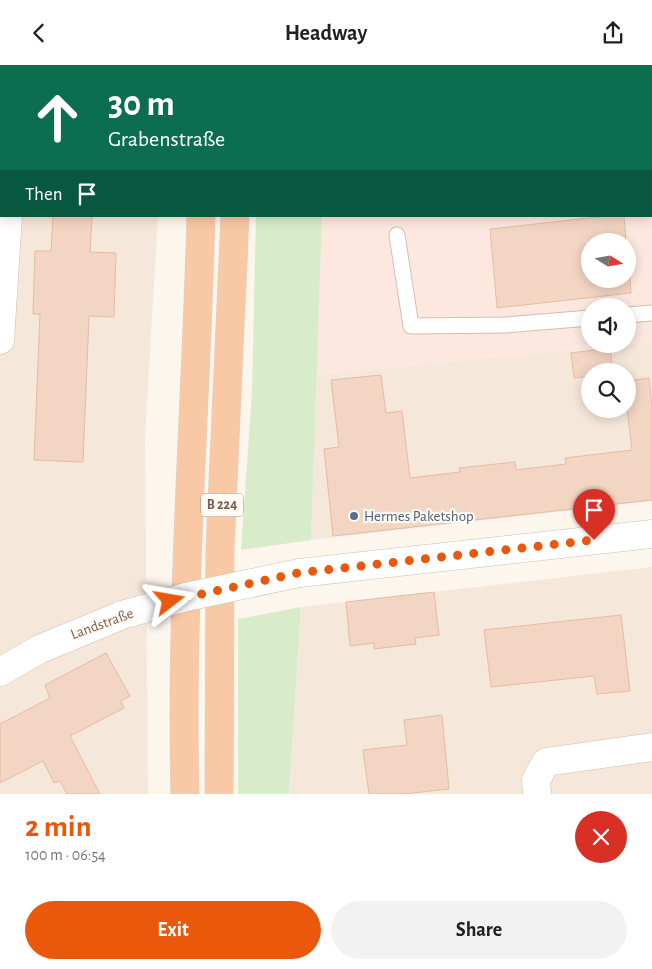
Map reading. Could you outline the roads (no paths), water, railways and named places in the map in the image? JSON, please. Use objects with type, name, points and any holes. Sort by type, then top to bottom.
[{"type":"highway","name":"B 224","points":[[185,794],[187,560],[202,217]]},
{"type":"highway","name":"B 224","points":[[219,794],[220,549],[235,217]]},
{"type":"street","points":[[0,341],[8,217]]},
{"type":"street","name":"Landstraße","points":[[1,669],[40,649],[122,615],[186,597],[298,573],[652,533]]},
{"type":"street","points":[[537,794],[536,780],[546,762],[652,747]]},
{"type":"lane","points":[[397,235],[411,326],[506,325],[581,319]]},
{"type":"lane","points":[[636,314],[652,313]]},
{"type":"place","name":"Hermes Paketshop","points":[[354,516]]}]
